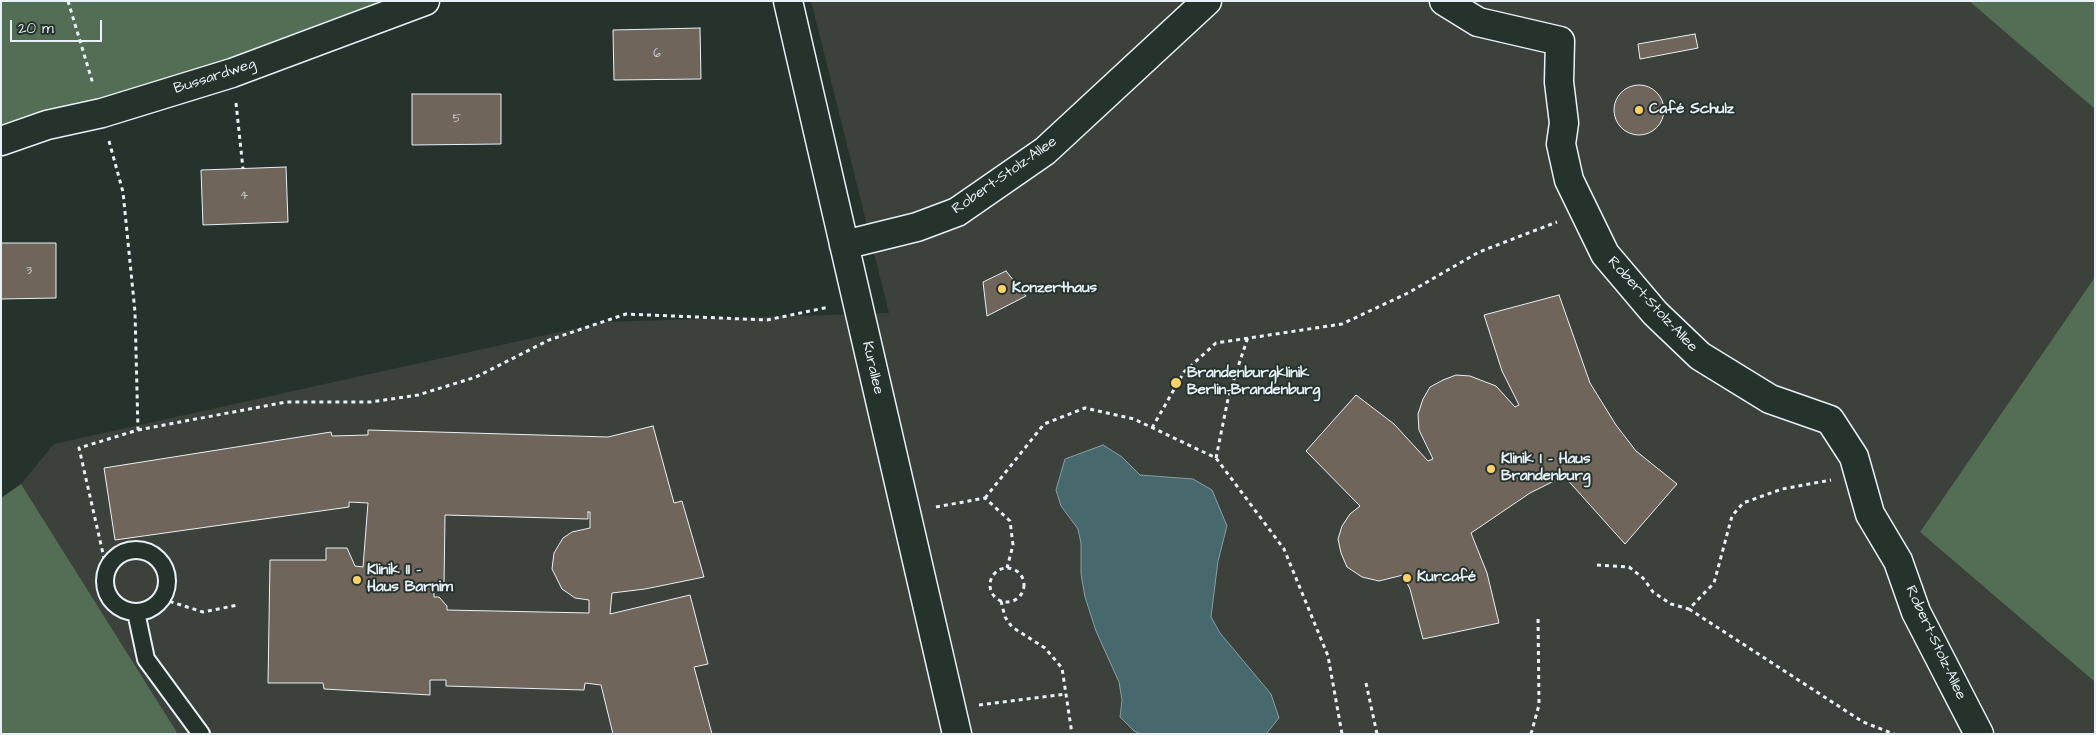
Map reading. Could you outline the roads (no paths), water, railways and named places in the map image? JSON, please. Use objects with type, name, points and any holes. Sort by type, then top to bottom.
[{"type":"street","name":"Bussardweg","points":[[1,141],[48,125],[102,113],[232,73],[425,1]]},
{"type":"street","name":"Kurallee","points":[[788,1],[954,721]]},
{"type":"street","name":"Robert-Stolz-Allee","points":[[844,245],[916,227],[957,212],[1045,151],[1208,1]]},
{"type":"street","name":"Robert-Stolz-Allee","points":[[1444,1],[1478,22],[1560,41],[1560,82],[1564,123],[1561,144],[1569,180],[1605,254],[1655,313],[1700,356],[1770,399],[1830,420],[1854,457],[1870,514],[1898,561],[1916,612],[1979,734]]},
{"type":"lane","points":[[138,550],[157,558],[164,566],[167,588],[162,599],[146,611],[136,612],[117,606],[111,599],[105,580],[111,564],[119,556],[138,550]]},
{"type":"lane","points":[[136,612],[146,660],[201,734]]},
{"type":"water","points":[[1103,445],[1122,457],[1140,475],[1193,479],[1212,490],[1227,526],[1218,561],[1211,617],[1220,633],[1271,694],[1279,718],[1266,734],[1141,734],[1134,731],[1120,717],[1122,700],[1119,682],[1096,631],[1085,597],[1081,574],[1081,543],[1078,529],[1061,506],[1056,490],[1065,459]]},
{"type":"place","name":"Café Schulz","points":[[1639,110]]},
{"type":"place","name":"Konzerthaus","points":[[1002,289]]},
{"type":"place","name":"Brandenburgklinik Berlin-Brandenburg","points":[[1176,383]]},
{"type":"place","name":"Klinik I - Haus Brandenburg","points":[[1491,469]]},
{"type":"place","name":"Kurcafé","points":[[1407,578]]},
{"type":"place","name":"Klinik II - Haus Barnim","points":[[357,580]]}]
